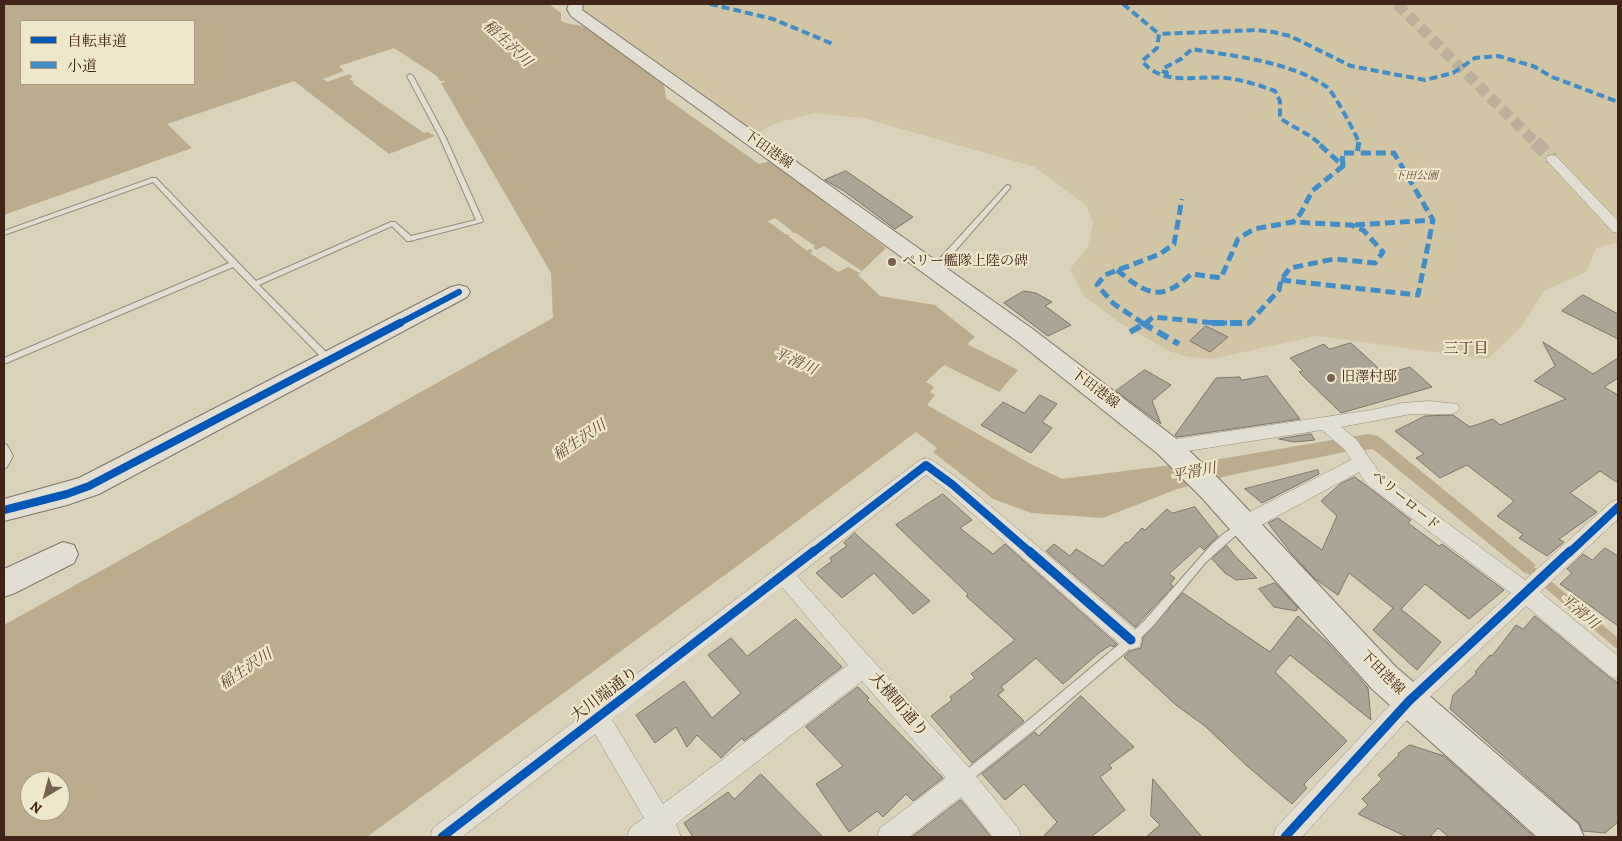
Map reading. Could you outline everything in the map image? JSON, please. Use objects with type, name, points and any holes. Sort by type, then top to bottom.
[{"type":"main road","name":"下田港線","points":[[576,4],[574,9],[576,13],[934,270],[1071,371],[1173,452],[1212,490],[1384,678],[1565,837]]},
{"type":"main road","points":[[4,510],[67,494],[88,486],[459,292]]},
{"type":"main road","points":[[4,584],[63,554]]},
{"type":"street","points":[[1552,160],[1618,229]]},
{"type":"street","points":[[1173,452],[1372,416],[1397,409],[1418,406],[1451,408]]},
{"type":"street","name":"ペリーロード","points":[[1326,424],[1342,436],[1361,458],[1372,477],[1380,484],[1528,590],[1618,669]]},
{"type":"street","points":[[1243,525],[1361,458]]},
{"type":"street","name":"大川端通り","points":[[442,837],[785,576],[926,465],[953,485],[1131,640]]},
{"type":"street","points":[[1285,837],[1409,701],[1618,507]]},
{"type":"street","name":"大横町通り","points":[[785,576],[963,780],[1009,837]]},
{"type":"street","points":[[639,837],[664,829],[864,666]]},
{"type":"street","points":[[598,718],[664,829]]},
{"type":"street","points":[[889,837],[963,780]]},
{"type":"lane","points":[[254,285],[393,223],[410,239],[480,221],[443,138],[410,76]]},
{"type":"lane","points":[[4,233],[154,179],[254,285],[329,360]]},
{"type":"lane","points":[[934,270],[1008,187]]},
{"type":"lane","points":[[949,254],[958,258]]},
{"type":"lane","points":[[4,362],[234,264]]},
{"type":"lane","points":[[4,447],[8,456],[4,465]]},
{"type":"lane","points":[[963,780],[1030,728],[1149,624],[1211,550],[1228,534],[1243,525]]},
{"type":"green space","name":"下田公園","points":[[585,4],[1618,4],[1618,244],[1614,243],[1596,248],[1586,272],[1544,291],[1521,327],[1488,359],[1316,336],[1212,359],[1188,357],[1169,351],[1119,322],[1084,296],[1070,269],[1088,247],[1093,223],[1086,205],[1035,167],[863,118],[814,113],[773,124],[755,135],[579,11]]},
{"type":"water","name":"稲生沢川","points":[[4,4],[549,4],[561,13],[561,21],[579,25],[594,33],[625,54],[664,85],[666,98],[759,164],[770,161],[886,248],[858,275],[880,296],[935,305],[975,337],[967,344],[1018,370],[999,392],[944,365],[926,382],[934,387],[930,392],[935,395],[927,405],[1029,463],[1062,479],[1226,458],[1368,434],[1378,436],[1536,565],[1526,574],[1373,449],[1345,452],[1235,474],[1177,489],[1103,518],[1032,513],[993,499],[933,452],[937,448],[916,432],[748,558],[367,837],[4,837],[4,625],[553,318],[551,273],[441,83],[445,81],[440,81],[437,76],[394,48],[339,66],[344,71],[323,79],[327,82],[349,74],[353,77],[349,79],[354,82],[352,83],[424,133],[428,132],[435,136],[389,154],[294,81],[167,124],[192,148],[4,215]]},
{"type":"pier","points":[[775,218],[791,232],[796,233],[815,246],[813,248],[816,250],[824,246],[862,271],[860,273],[848,267],[838,272],[810,253],[813,251],[810,249],[807,251],[788,236],[790,235],[785,234],[768,221]]},
{"type":"building","points":[[846,171],[913,217],[895,229],[844,191],[825,180]]},
{"type":"building","points":[[1024,291],[1036,293],[1052,302],[1045,306],[1071,325],[1048,336],[1004,303]]},
{"type":"building","points":[[1583,295],[1618,314],[1618,339],[1562,311]]},
{"type":"building","points":[[1206,326],[1228,337],[1210,352],[1190,341]]},
{"type":"building","points":[[1543,342],[1593,374],[1618,358],[1618,378],[1604,387],[1618,395],[1618,483],[1600,471],[1570,493],[1597,512],[1559,539],[1564,542],[1547,556],[1519,538],[1523,534],[1497,516],[1514,501],[1467,465],[1440,478],[1416,458],[1424,454],[1395,431],[1425,416],[1453,415],[1470,427],[1493,419],[1500,425],[1566,399],[1534,381],[1555,366]]},
{"type":"building","points":[[1351,343],[1385,374],[1410,367],[1432,387],[1341,413],[1299,372],[1303,371],[1290,358],[1324,344],[1329,349]]},
{"type":"building","points":[[1145,370],[1171,385],[1152,401],[1161,424],[1116,391]]},
{"type":"building","points":[[1267,376],[1300,419],[1177,437],[1175,435],[1216,378],[1240,377],[1241,380]]},
{"type":"building","points":[[1040,395],[1057,404],[1042,422],[1052,428],[1031,453],[981,425],[1003,402],[1024,413]]},
{"type":"building","points":[[1311,434],[1315,440],[1294,442],[1279,439]]},
{"type":"building","points":[[1318,470],[1319,474],[1262,503],[1245,489]]},
{"type":"building","points":[[1355,477],[1411,520],[1408,523],[1439,546],[1442,544],[1504,590],[1469,619],[1425,584],[1401,609],[1441,642],[1417,670],[1373,630],[1393,608],[1349,573],[1338,595],[1314,578],[1268,523],[1278,518],[1322,550],[1337,516],[1321,501],[1340,484]]},
{"type":"building","points":[[943,494],[972,520],[960,528],[993,554],[1005,544],[1117,644],[1113,647],[1111,645],[1100,652],[1063,684],[1036,658],[1001,687],[1004,690],[998,695],[1024,721],[972,763],[931,716],[952,700],[950,697],[975,678],[971,674],[1015,640],[966,596],[968,594],[896,525]]},
{"type":"building","points":[[1195,507],[1218,536],[1204,550],[1200,546],[1169,574],[1175,578],[1170,584],[1173,586],[1135,627],[1046,551],[1054,544],[1070,556],[1076,549],[1103,566],[1126,542],[1128,543],[1142,528],[1145,530],[1167,509],[1172,513]]},
{"type":"building","points":[[855,533],[930,601],[913,614],[874,573],[842,598],[816,573],[832,561],[830,558],[847,546],[844,543]]},
{"type":"building","points":[[1227,546],[1257,578],[1236,580],[1225,573],[1212,559]]},
{"type":"building","points":[[1605,548],[1618,556],[1618,626],[1560,584],[1572,573],[1567,569],[1583,554],[1592,560]]},
{"type":"building","points":[[1275,583],[1298,608],[1296,611],[1274,607],[1259,589]]},
{"type":"building","points":[[1183,593],[1270,652],[1298,616],[1328,643],[1368,688],[1371,720],[1290,655],[1275,672],[1347,741],[1306,782],[1304,785],[1307,788],[1292,804],[1246,765],[1205,726],[1176,705],[1124,657],[1130,651],[1141,648],[1143,638]]},
{"type":"building","points":[[1535,616],[1618,683],[1618,822],[1605,833],[1583,831],[1579,823],[1450,709],[1453,695],[1477,673],[1475,672],[1490,655],[1492,656],[1516,625],[1523,629]]},
{"type":"building","points":[[796,619],[842,667],[744,741],[742,738],[721,758],[697,735],[687,747],[676,727],[655,743],[636,715],[684,681],[712,718],[741,693],[708,655],[731,638],[747,656]]},
{"type":"building","points":[[858,687],[869,698],[867,700],[943,778],[913,801],[906,794],[883,817],[877,811],[849,832],[816,784],[843,766],[806,727]]},
{"type":"building","points":[[1081,696],[1134,747],[1109,765],[1112,768],[1100,777],[1125,810],[1091,837],[1043,837],[1057,822],[1024,784],[1005,800],[982,774],[1035,732],[1038,736]]},
{"type":"building","points":[[1410,745],[1444,756],[1534,837],[1449,837],[1438,828],[1430,837],[1407,837],[1358,814],[1368,805],[1362,799],[1382,779],[1378,775],[1398,754]]},
{"type":"building","points":[[761,774],[823,837],[693,837],[684,823],[728,792],[734,799]]},
{"type":"building","points":[[1153,779],[1202,837],[1146,837],[1160,825],[1151,816]]},
{"type":"building","points":[[961,800],[991,837],[912,837]]},
{"type":"waterway","name":"平滑川","points":[[1525,565],[1618,644]]},
{"type":"tunnel","points":[[1397,4],[1552,159]]},
{"type":"marked path","points":[[710,4],[742,10],[773,19],[804,30],[833,44]]},
{"type":"marked path","points":[[1123,4],[1159,34]]},
{"type":"marked path","points":[[1117,270],[1136,285],[1154,293],[1171,290],[1181,284],[1191,274],[1221,278],[1238,239],[1254,229],[1293,222],[1301,213],[1312,191],[1343,166],[1312,137],[1292,127],[1280,118],[1280,101],[1275,91],[1233,79],[1168,77],[1158,75],[1149,69],[1142,61],[1157,48],[1159,34],[1257,30],[1273,32],[1290,36],[1351,66],[1425,80],[1453,73],[1475,58],[1498,56],[1533,66],[1552,77],[1618,102]]},
{"type":"marked path","points":[[1162,71],[1167,73],[1164,68],[1181,59],[1192,49],[1265,61],[1307,77],[1329,88],[1359,142],[1357,153],[1342,153],[1343,166]]},
{"type":"marked path","points":[[1281,280],[1418,295],[1433,220],[1394,153],[1357,153]]},
{"type":"marked path","points":[[1179,344],[1114,304],[1097,285],[1105,275],[1160,254],[1174,244],[1182,199]]},
{"type":"marked path","points":[[1355,225],[1433,220]]},
{"type":"marked path","points":[[1130,332],[1153,317],[1215,323],[1249,323],[1279,290],[1281,280],[1290,268],[1334,259],[1375,263],[1383,252],[1363,230],[1351,225],[1293,222]]},
{"type":"cycle path","points":[[4,510],[67,494],[89,486],[459,292]]},
{"type":"cycle path","points":[[442,837],[926,465],[953,485],[1131,640]]},
{"type":"cycle path","points":[[1285,837],[1409,701],[1618,507]]},
{"type":"place","name":"ペリー艦隊上陸の碑","points":[[892,262]]},
{"type":"place","name":"旧澤村邸","points":[[1331,378]]},
{"type":"district","name":"三丁目","points":[[1466,349]]}]
